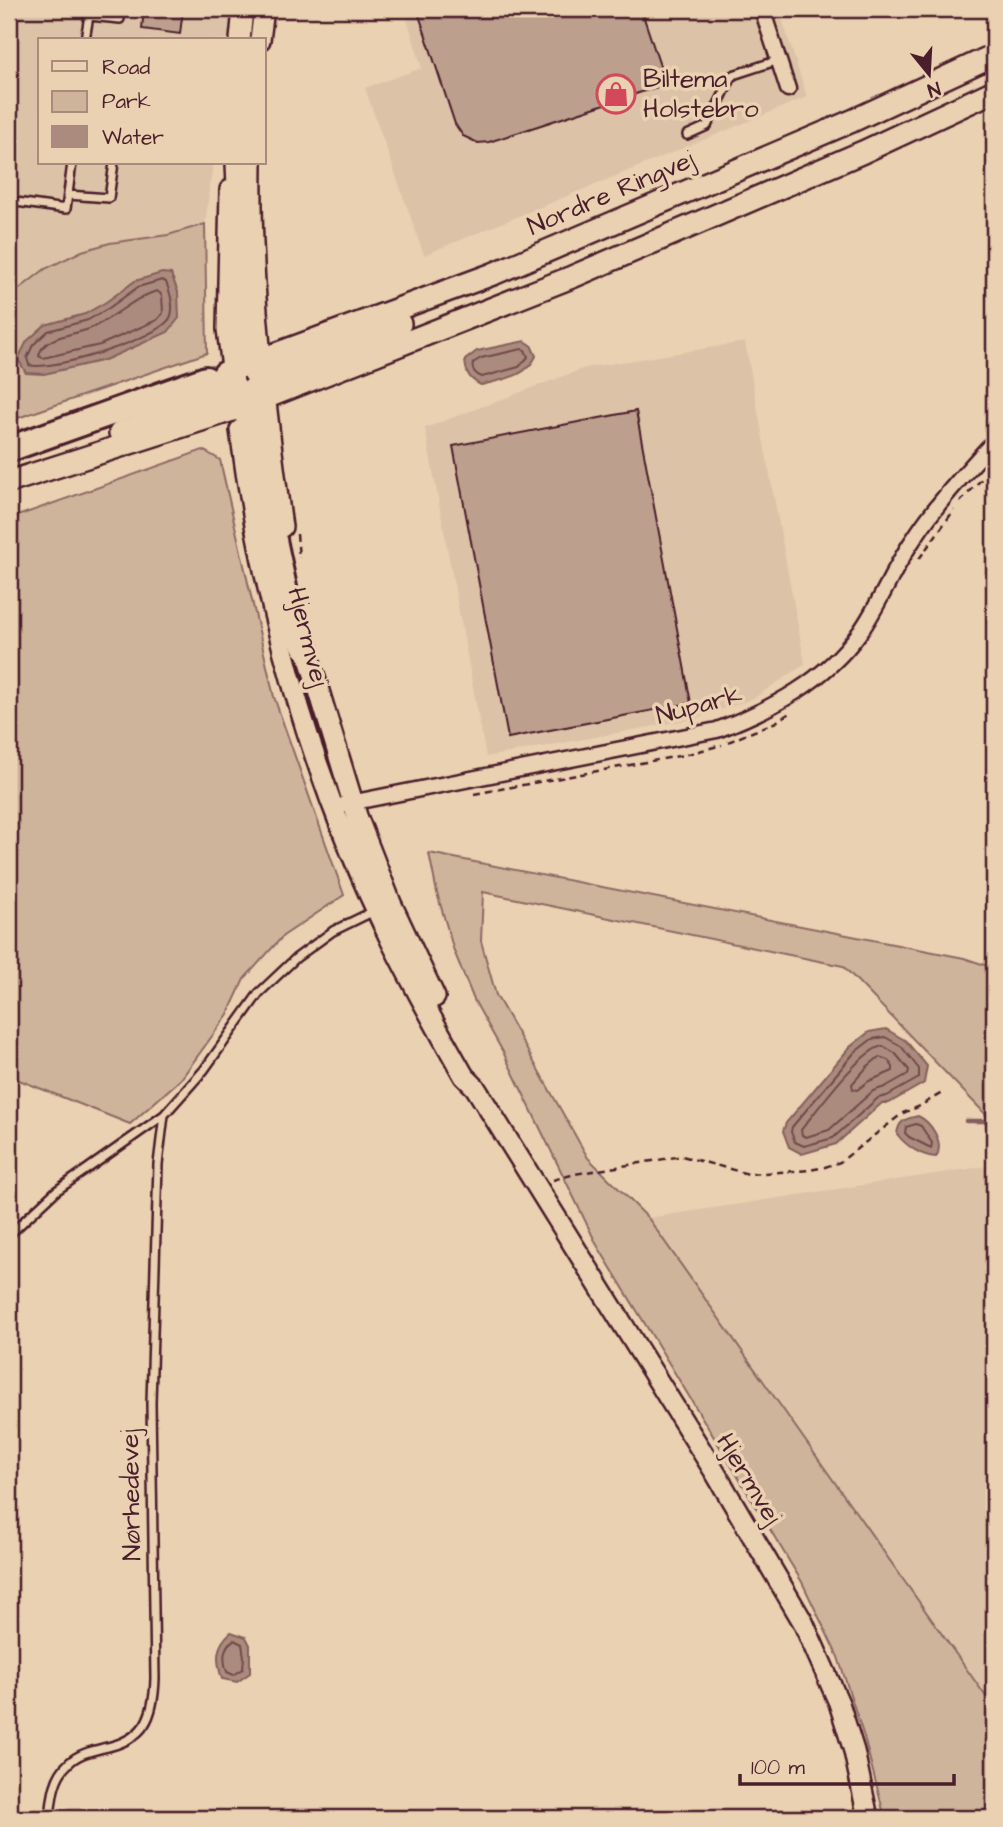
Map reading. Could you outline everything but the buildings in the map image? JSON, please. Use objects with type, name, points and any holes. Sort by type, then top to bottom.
[{"type":"highway","points":[[9,449],[192,384],[243,385],[290,616],[305,647]]},
{"type":"main road","name":"Nordre Ringvej","points":[[243,385],[493,274],[852,121],[994,55]]},
{"type":"main road","points":[[9,475],[243,385],[303,384],[572,277],[863,152],[994,91]]},
{"type":"main road","points":[[237,164],[243,385]]},
{"type":"main road","points":[[9,482],[243,385]]},
{"type":"street","points":[[240,38],[243,9]]},
{"type":"street","points":[[260,38],[264,9]]},
{"type":"street","points":[[762,9],[788,89]]},
{"type":"street","name":"Hjermvej","points":[[231,164],[227,329],[243,385]]},
{"type":"street","name":"Hjermvej","points":[[252,164],[254,293],[243,385],[252,505],[293,687],[344,805],[407,972],[447,1046],[539,1188],[716,1474],[803,1622],[839,1703],[854,1751],[867,1818]]},
{"type":"street","name":"Nupark","points":[[344,805],[717,730],[757,715],[792,696],[821,675],[861,631],[912,540],[950,489],[994,442]]},
{"type":"street","name":"Hjermvej","points":[[305,647],[344,805]]},
{"type":"lane","points":[[9,16],[10,9]]},
{"type":"lane","points":[[85,38],[90,12],[120,19],[121,9]]},
{"type":"lane","points":[[687,135],[707,126],[733,75],[779,60]]},
{"type":"lane","points":[[9,201],[66,209],[72,164]]},
{"type":"lane","points":[[68,195],[109,198],[114,164]]},
{"type":"lane","points":[[9,1235],[56,1191],[164,1115],[204,1070],[259,993],[296,958],[333,930],[384,907]]},
{"type":"lane","name":"Nørhedevej","points":[[50,1818],[57,1780],[69,1762],[81,1755],[122,1744],[130,1739],[149,1719],[153,1706],[155,1678],[151,1404],[158,1164],[164,1115]]},
{"type":"path","points":[[916,563],[957,505],[994,466]]},
{"type":"path","points":[[297,534],[299,566]]},
{"type":"path","points":[[462,796],[705,750],[749,735],[794,710]]},
{"type":"path","points":[[539,1188],[555,1179],[575,1174],[682,1156],[748,1174],[825,1167],[840,1162],[903,1114],[942,1093]]},
{"type":"shaded area","points":[[9,9],[231,9],[229,38],[38,38],[38,164],[213,164],[205,224],[168,235],[110,243],[45,269],[9,297]]},
{"type":"shaded area","points":[[404,9],[779,9],[807,97],[424,255],[365,88],[422,68]]},
{"type":"shaded area","points":[[745,342],[805,664],[754,698],[698,718],[486,757],[425,428],[585,368]]},
{"type":"shaded area","points":[[994,1165],[994,1708],[648,1218]]},
{"type":"green space","points":[[205,224],[207,353],[9,421],[9,297],[45,269],[82,251],[110,243],[168,235]]},
{"type":"green space","points":[[203,450],[220,460],[274,697],[344,895],[283,936],[244,979],[228,1014],[181,1079],[130,1124],[9,1076],[9,519]]},
{"type":"green space","points":[[429,853],[964,958],[994,968],[994,1123],[843,966],[483,892],[481,941],[496,995],[588,1158],[648,1218],[994,1708],[994,1818],[885,1818],[864,1737],[838,1657],[802,1582],[597,1245],[503,1052],[474,1000],[454,951],[437,893]]},
{"type":"water","points":[[162,273],[171,274],[178,292],[179,318],[168,332],[105,360],[44,374],[26,373],[18,359],[27,341],[45,325],[85,314],[135,281]]},
{"type":"water","points":[[525,341],[531,345],[536,356],[520,373],[481,385],[469,375],[465,360],[477,351]]},
{"type":"water","points":[[886,1029],[906,1041],[927,1066],[924,1083],[889,1103],[882,1103],[836,1144],[802,1154],[789,1147],[783,1131],[786,1123],[850,1047],[869,1032]]},
{"type":"water","points":[[918,1116],[928,1123],[938,1139],[936,1157],[914,1150],[897,1134],[903,1121]]},
{"type":"water","points":[[231,1632],[246,1637],[250,1645],[250,1673],[237,1682],[222,1679],[219,1666],[220,1648]]},
{"type":"waterway","points":[[966,1121],[994,1121]]},
{"type":"place","name":"Biltema Holstebro","points":[[616,94]]}]
